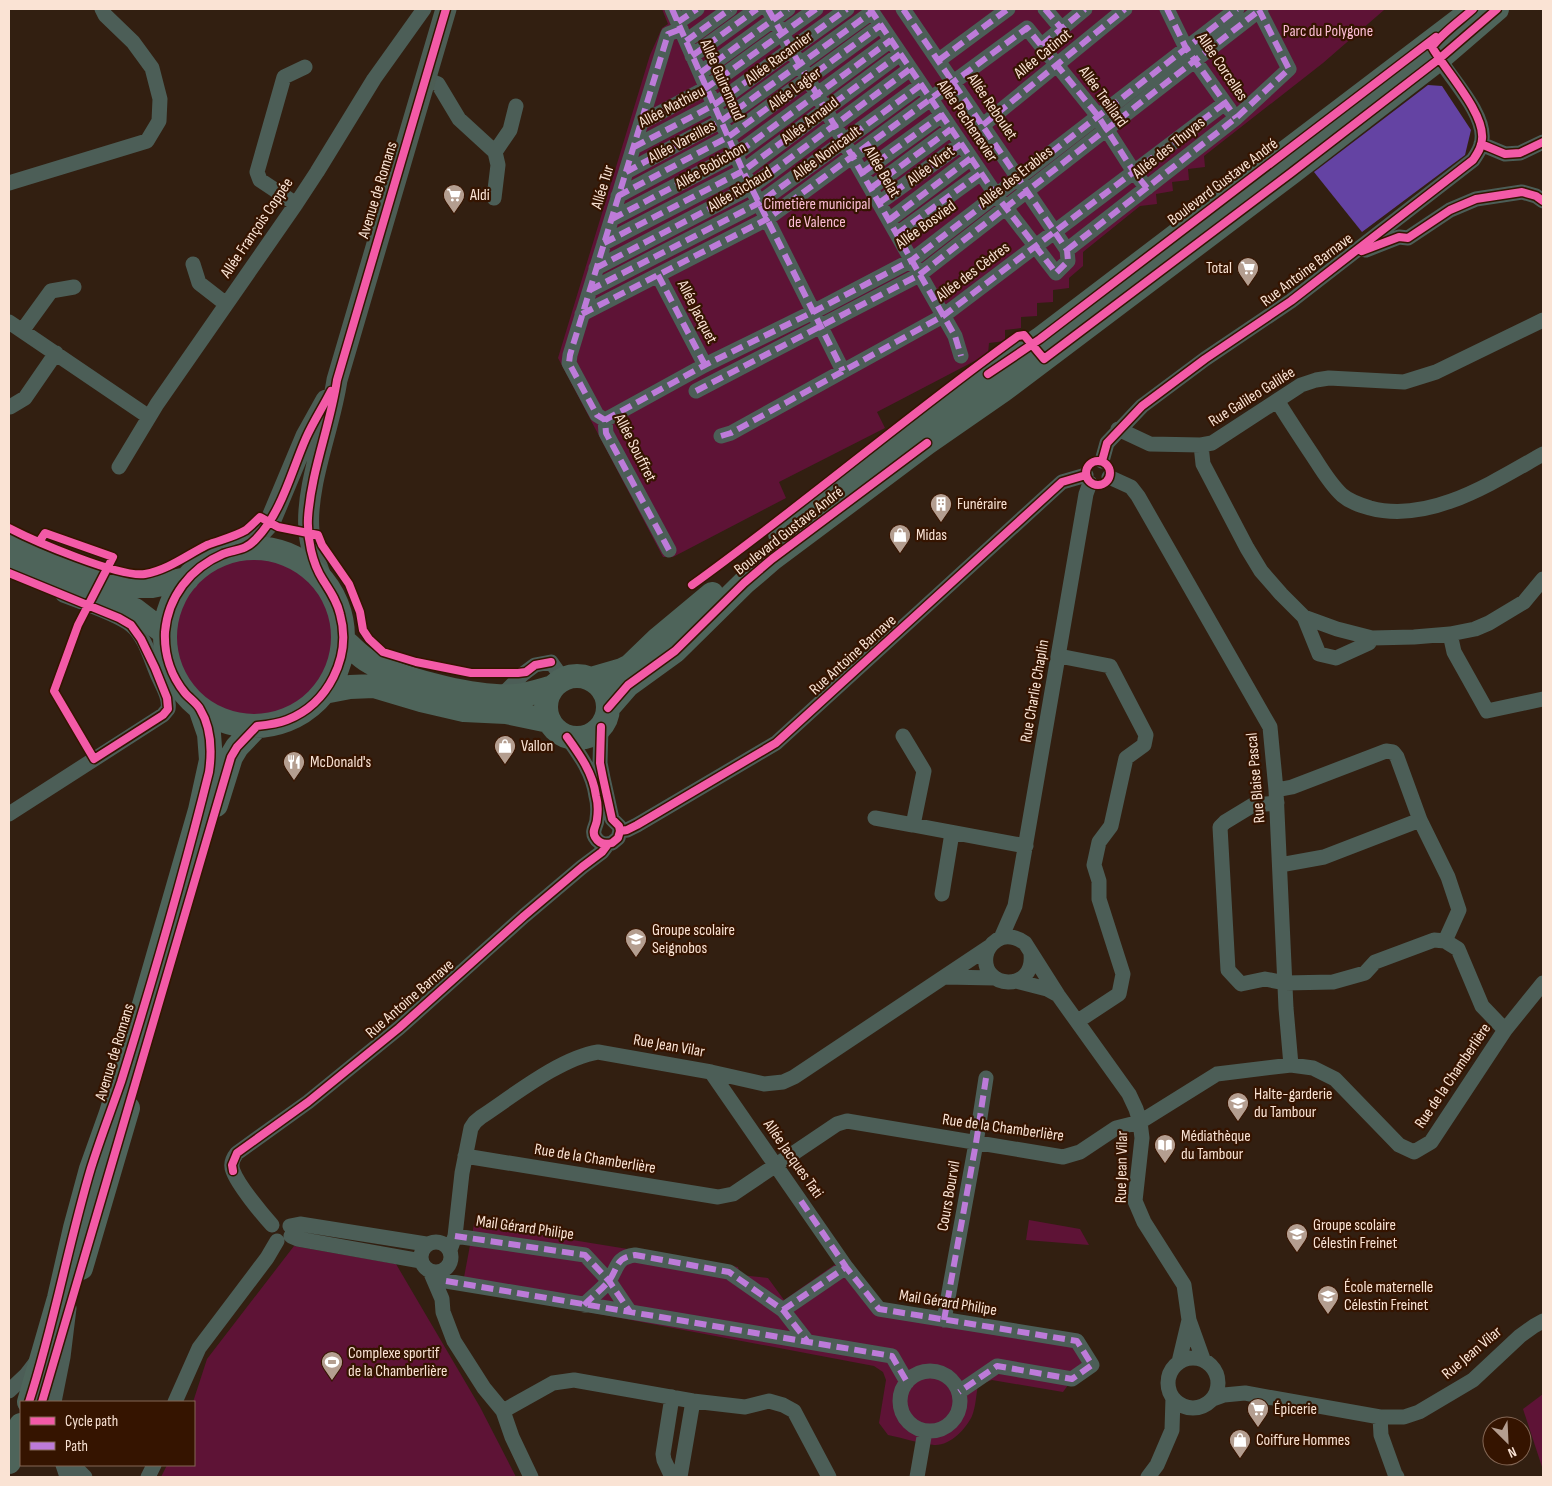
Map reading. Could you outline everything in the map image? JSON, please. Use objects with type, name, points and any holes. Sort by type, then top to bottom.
[{"type":"main road","name":"Avenue de Romans","points":[[322,579],[311,546],[308,518],[313,487],[334,398],[336,380],[446,9]]},
{"type":"main road","name":"Boulevard Gustave André","points":[[343,640],[369,662],[388,671],[426,683],[462,691],[502,695],[523,695],[572,676],[582,676],[591,679],[630,666],[658,639],[818,502],[988,374],[1040,338],[1474,9]]},
{"type":"main road","name":"Boulevard Gustave André","points":[[567,737],[585,737],[594,733],[628,685],[675,651],[744,583],[772,559],[927,443],[1066,343],[1291,173],[1498,9]]},
{"type":"main road","name":"Avenue de Romans","points":[[246,548],[270,522],[306,436],[336,380]]},
{"type":"main road","points":[[9,540],[44,556],[95,592],[131,586],[152,586],[187,579]]},
{"type":"main road","points":[[246,548],[263,548],[288,555],[310,567],[322,579],[336,601],[343,626],[341,658],[334,676],[324,692],[313,704],[287,720],[257,726],[233,724],[221,720],[200,708],[185,693],[174,674],[167,654],[165,633],[167,618],[172,604],[178,591],[187,579],[199,567],[214,558],[246,548]]},
{"type":"main road","points":[[9,563],[95,592],[136,610],[165,633]]},
{"type":"main road","points":[[591,679],[604,691],[604,717]]},
{"type":"main road","points":[[558,683],[547,698],[545,710],[553,728],[567,737]]},
{"type":"main road","points":[[324,692],[350,687],[374,686],[420,700],[464,710],[506,712],[549,722]]},
{"type":"main road","name":"Avenue de Romans","points":[[29,1401],[91,1169],[142,1015],[209,772],[209,734],[200,708]]},
{"type":"main road","name":"Avenue de Romans","points":[[42,1401],[167,980],[225,773],[237,747],[257,726]]},
{"type":"main road","points":[[9,1462],[20,1428]]},
{"type":"street","points":[[9,183],[147,141],[159,121],[160,99],[152,68],[133,42],[105,15],[102,9]]},
{"type":"street","name":"Allée François Coppée","points":[[119,467],[149,417],[296,204],[374,79],[424,9]]},
{"type":"street","points":[[679,25],[697,9]]},
{"type":"street","points":[[679,25],[730,9]]},
{"type":"street","points":[[692,56],[758,9]]},
{"type":"street","points":[[700,73],[771,14],[788,9]]},
{"type":"street","points":[[641,124],[706,88],[816,9]]},
{"type":"street","name":"Allée Mathieu","points":[[634,147],[714,105],[847,9]]},
{"type":"street","points":[[939,60],[1008,9]]},
{"type":"street","points":[[1045,9],[1062,28]]},
{"type":"street","points":[[1042,44],[1084,9]]},
{"type":"street","name":"Allée Catinot","points":[[983,125],[1125,9]]},
{"type":"street","name":"Allée Corcelles","points":[[1167,9],[1191,54],[1236,118]]},
{"type":"street","name":"Allée Bosvied","points":[[605,420],[705,365],[813,312],[912,260],[1098,116],[1191,54],[1237,9]]},
{"type":"street","points":[[1474,9],[1432,47],[1477,115],[1481,127],[1481,144],[1505,154],[1520,152],[1543,142]]},
{"type":"street","name":"Allée Pechenevier","points":[[871,10],[996,195],[1056,273],[1068,261],[1067,250]]},
{"type":"street","name":"Allée Racamier","points":[[626,172],[721,122],[871,10]]},
{"type":"street","name":"Allée Reboulet","points":[[905,10],[1067,250]]},
{"type":"street","name":"Allée des Erables","points":[[696,390],[919,275],[1106,129],[1191,54],[1260,10]]},
{"type":"street","name":"Allée des Thuyas","points":[[1067,250],[1236,118],[1289,69],[1260,10]]},
{"type":"street","name":"Allée Belat","points":[[771,14],[944,316],[955,336],[961,356]]},
{"type":"street","name":"Allée Guiremaud","points":[[679,25],[743,171],[843,371]]},
{"type":"street","name":"Allée Tur","points":[[569,364],[582,314],[668,34],[679,25]]},
{"type":"street","name":"Allée Vareilles","points":[[618,196],[728,137],[882,25]]},
{"type":"street","name":"Allée Treillard","points":[[1027,28],[1042,44],[1098,116],[1134,172],[1148,188]]},
{"type":"street","name":"Allée Nonicault","points":[[582,314],[766,219],[1027,28]]},
{"type":"street","name":"Allée Lagier","points":[[612,219],[736,154],[892,40]]},
{"type":"street","name":"Allée Bobichon","points":[[604,244],[743,171],[900,54]]},
{"type":"street","points":[[296,204],[260,180],[257,172],[284,78],[304,67]]},
{"type":"street","name":"Allée Arnaud","points":[[596,268],[751,187],[910,69]]},
{"type":"street","points":[[426,79],[438,84],[460,119],[495,152],[498,164],[494,198]]},
{"type":"street","name":"Allée Richaud","points":[[590,290],[759,203],[921,85]]},
{"type":"street","name":"Allée des Cèdres","points":[[721,436],[731,433],[944,316],[1225,103]]},
{"type":"street","points":[[495,152],[510,130],[516,106]]},
{"type":"street","points":[[862,172],[942,115]]},
{"type":"street","points":[[871,188],[951,129]]},
{"type":"street","points":[[879,203],[961,144]]},
{"type":"street","name":"Rue Antoine Barnave","points":[[1102,461],[1107,443],[1142,406],[1205,359],[1291,301],[1350,256],[1473,160],[1481,144]]},
{"type":"street","name":"Allée Viret","points":[[889,220],[971,158]]},
{"type":"street","points":[[897,234],[981,173]]},
{"type":"street","points":[[1350,256],[1399,237],[1408,238],[1450,210],[1476,199],[1522,192],[1536,196],[1543,201]]},
{"type":"street","points":[[193,264],[199,283],[226,304]]},
{"type":"street","name":"Allée Jacquet","points":[[658,275],[705,365]]},
{"type":"street","points":[[22,331],[51,291],[74,287]]},
{"type":"street","name":"Rue Galileo Galilée","points":[[1118,430],[1150,444],[1201,445],[1212,443],[1278,402],[1301,385],[1329,378],[1404,382],[1436,372],[1543,320]]},
{"type":"street","points":[[9,322],[149,417]]},
{"type":"street","points":[[10,407],[25,398],[56,354]]},
{"type":"street","name":"Allée Souffret","points":[[569,364],[597,415],[605,420],[606,433],[669,550]]},
{"type":"street","points":[[1278,402],[1330,482],[1343,496],[1356,504],[1377,510],[1397,511],[1426,508],[1451,502],[1477,491],[1543,454]]},
{"type":"street","points":[[1201,445],[1204,464],[1247,548],[1262,571],[1304,617],[1319,654],[1336,658],[1369,643],[1372,638]]},
{"type":"street","points":[[1093,461],[1102,461],[1110,467],[1109,477],[1103,484],[1096,485],[1088,479],[1088,465],[1093,461]]},
{"type":"street","name":"Rue Blaise Pascal","points":[[1109,477],[1131,487],[1138,496],[1270,727],[1277,796],[1285,983],[1291,1066]]},
{"type":"street","name":"Rue Antoine Barnave","points":[[610,824],[626,830],[637,825],[776,743],[1062,482],[1088,479]]},
{"type":"street","name":"Rue Charlie Chaplin","points":[[995,942],[1015,906],[1088,479]]},
{"type":"street","points":[[9,572],[95,592],[119,618],[136,630],[168,698],[168,709],[162,715],[13,811]]},
{"type":"street","points":[[1304,617],[1337,629],[1372,638],[1450,634],[1475,629],[1489,623],[1524,602],[1543,579]]},
{"type":"street","points":[[1450,634],[1454,652],[1487,711],[1543,699]]},
{"type":"street","points":[[1059,656],[1110,666],[1146,735],[1144,745],[1126,758],[1112,826],[1099,842],[1094,865],[1099,880],[1098,899],[1123,974],[1119,994],[1078,1021]]},
{"type":"street","points":[[604,717],[600,763],[610,824],[615,841],[602,842],[594,830],[610,824]]},
{"type":"street","points":[[903,736],[924,771],[913,825]]},
{"type":"street","points":[[567,737],[588,768],[596,795],[610,824]]},
{"type":"street","points":[[1445,940],[1459,910],[1448,877],[1420,820],[1397,757],[1393,752],[1386,751],[1292,787],[1277,796],[1253,805],[1225,822],[1220,828],[1228,970],[1241,984],[1266,979],[1285,983],[1334,982],[1365,973],[1375,962],[1434,940],[1445,940],[1458,949],[1482,1006],[1505,1030]]},
{"type":"street","points":[[875,818],[1026,846]]},
{"type":"street","points":[[1280,865],[1324,857],[1420,820]]},
{"type":"street","points":[[942,894],[952,833]]},
{"type":"street","name":"Rue Antoine Barnave","points":[[286,1234],[283,1221],[275,1222],[272,1225],[233,1171],[232,1165],[237,1152],[314,1096],[400,1028],[582,866],[602,842]]},
{"type":"street","name":"Rue Charlie Chaplin","points":[[1015,906],[1028,948]]},
{"type":"street","points":[[995,978],[987,967],[987,954],[995,942],[1010,936],[1018,938],[1028,948],[1031,967],[1022,978],[1016,981]]},
{"type":"street","name":"Rue Jean Vilar","points":[[442,1299],[446,1274],[451,1259],[470,1128],[474,1122],[555,1068],[586,1054],[598,1052],[711,1072],[764,1084],[782,1082],[794,1077],[995,942]]},
{"type":"street","name":"Rue Jean Vilar","points":[[1028,948],[1058,995],[1129,1094],[1140,1122],[1142,1138],[1135,1201],[1144,1222],[1184,1285],[1189,1320],[1203,1360]]},
{"type":"street","points":[[945,977],[995,978],[1004,982],[1016,981],[1047,989],[1058,995]]},
{"type":"street","name":"Rue de la Chamberlière","points":[[465,1156],[718,1197],[733,1194],[837,1124],[848,1121],[1062,1157],[1080,1152],[1116,1128],[1140,1122],[1217,1074],[1291,1066],[1313,1068],[1335,1079],[1399,1145],[1414,1152],[1431,1142],[1505,1030],[1543,983]]},
{"type":"street","name":"Allée Jacques Tati","points":[[711,1072],[846,1267]]},
{"type":"street","name":"Cours Bourvil","points":[[944,1320],[986,1078]]},
{"type":"street","points":[[175,1401],[199,1348],[286,1234],[300,1224],[430,1243],[443,1243],[454,1235]]},
{"type":"street","points":[[286,1234],[425,1266],[436,1272],[442,1271],[446,1274],[584,1305],[892,1356],[907,1382]]},
{"type":"street","points":[[454,1235],[430,1243],[421,1252],[425,1266],[442,1299],[443,1312],[454,1341],[484,1388],[503,1411],[509,1431],[531,1477]]},
{"type":"street","name":"Mail Gérard Philipe","points":[[454,1235],[585,1255],[609,1281],[630,1312]]},
{"type":"street","points":[[584,1305],[609,1281],[619,1262],[625,1256],[635,1255],[729,1272],[783,1310],[807,1341]]},
{"type":"street","points":[[783,1310],[846,1267]]},
{"type":"street","name":"Mail Gérard Philipe","points":[[846,1267],[879,1309],[1077,1341],[1092,1365],[1072,1379],[997,1366],[959,1392]]},
{"type":"street","points":[[54,1401],[63,1356],[69,1308]]},
{"type":"street","name":"Rue Jean Vilar","points":[[1179,1362],[1189,1320]]},
{"type":"street","name":"Rue Jean Vilar","points":[[1213,1399],[1224,1395],[1245,1393],[1380,1418],[1404,1417],[1454,1392],[1473,1380],[1520,1336],[1543,1321]]},
{"type":"street","points":[[9,1391],[26,1374],[44,1350]]},
{"type":"street","points":[[1195,1357],[1203,1360],[1212,1366],[1218,1376],[1218,1384],[1213,1399],[1202,1406],[1187,1408],[1173,1398],[1168,1386],[1168,1379],[1172,1369],[1179,1362],[1195,1357]]},
{"type":"street","points":[[922,1372],[940,1373],[948,1377],[955,1384],[959,1392],[958,1412],[953,1420],[940,1429],[925,1431],[917,1428],[904,1416],[901,1408],[902,1390],[907,1382],[922,1372]]},
{"type":"street","name":"Rue Jean Vilar","points":[[1218,1376],[1245,1393]]},
{"type":"street","points":[[503,1411],[553,1383],[574,1380],[672,1398],[745,1407],[769,1401],[794,1411],[829,1477]]},
{"type":"street","points":[[672,1398],[663,1454],[672,1477]]},
{"type":"street","points":[[1148,1477],[1156,1465],[1172,1430],[1173,1398]]},
{"type":"street","points":[[680,1477],[693,1401]]},
{"type":"street","points":[[1172,1430],[1196,1408]]},
{"type":"street","points":[[1380,1418],[1381,1435],[1395,1474],[1398,1477]]},
{"type":"street","points":[[916,1477],[925,1431]]},
{"type":"street","points":[[74,1466],[85,1477]]},
{"type":"green space","name":"Cimetière municipal de Valence","points":[[662,9],[1389,9],[1384,10],[1323,63],[1204,156],[1205,167],[1188,169],[1189,180],[1172,182],[1173,191],[1156,194],[1157,204],[1140,206],[1083,252],[1083,266],[1069,278],[1069,288],[1053,290],[1053,302],[1037,303],[1037,316],[1021,317],[1021,328],[1005,330],[1005,341],[989,343],[988,354],[877,412],[885,428],[779,482],[786,498],[673,557],[663,557],[558,358],[650,55],[662,28],[668,24]]},
{"type":"green space","points":[[256,557],[286,563],[307,575],[318,586],[330,607],[336,637],[330,667],[318,688],[307,699],[286,711],[256,717],[226,711],[205,699],[194,688],[182,667],[176,637],[182,607],[194,586],[205,575],[226,563]]},
{"type":"green space","points":[[1029,1220],[1080,1229],[1089,1245],[1026,1240]]},
{"type":"green space","points":[[474,1224],[738,1267],[740,1275],[768,1278],[784,1300],[847,1256],[882,1304],[1073,1334],[1086,1365],[1079,1370],[1063,1392],[992,1380],[978,1385],[972,1416],[957,1436],[940,1445],[916,1442],[888,1435],[879,1423],[886,1380],[883,1372],[874,1366],[462,1288]]},
{"type":"green space","name":"Complexe sportif de la Chamberlière","points":[[294,1246],[396,1264],[480,1407],[516,1477],[161,1477],[166,1466],[195,1466],[195,1401],[193,1401],[207,1359]]},
{"type":"green space","points":[[1543,1394],[1543,1470],[1532,1436],[1532,1416],[1525,1416],[1523,1409]]},
{"type":"shaded area","points":[[1428,85],[1442,86],[1471,130],[1465,155],[1362,232],[1314,172]]},
{"type":"marked path","points":[[672,9],[743,171],[843,371]]},
{"type":"marked path","points":[[678,22],[697,9]]},
{"type":"marked path","points":[[686,41],[730,9]]},
{"type":"marked path","points":[[692,56],[757,9]]},
{"type":"marked path","points":[[768,9],[955,336],[961,356]]},
{"type":"marked path","points":[[700,73],[788,9]]},
{"type":"marked path","points":[[641,123],[706,88],[816,9]]},
{"type":"marked path","points":[[634,147],[714,105],[847,9]]},
{"type":"marked path","points":[[870,9],[996,195],[1056,273],[1068,261],[1067,250],[903,9]]},
{"type":"marked path","points":[[939,60],[1008,9]]},
{"type":"marked path","points":[[1045,9],[1061,28]]},
{"type":"marked path","points":[[1042,45],[1085,9]]},
{"type":"marked path","points":[[983,125],[1125,9]]},
{"type":"marked path","points":[[1167,9],[1186,48],[1236,118]]},
{"type":"marked path","points":[[605,420],[705,365],[813,312],[912,260],[1237,9]]},
{"type":"marked path","points":[[696,391],[919,275],[1261,9]]},
{"type":"marked path","points":[[1067,250],[1236,118],[1289,69],[1259,10]]},
{"type":"marked path","points":[[626,172],[721,121],[872,12]]},
{"type":"marked path","points":[[618,196],[728,137],[881,25]]},
{"type":"marked path","points":[[582,314],[767,219],[1027,28],[1098,116],[1134,172],[1147,188]]},
{"type":"marked path","points":[[669,550],[606,433],[605,420],[597,415],[569,363],[668,34],[681,29]]},
{"type":"marked path","points":[[612,219],[736,154],[891,40]]},
{"type":"marked path","points":[[604,243],[743,171],[900,54]]},
{"type":"marked path","points":[[596,268],[751,187],[910,69]]},
{"type":"marked path","points":[[590,290],[759,203],[921,85]]},
{"type":"marked path","points":[[721,436],[731,433],[943,316],[1225,103]]},
{"type":"marked path","points":[[862,173],[942,115]]},
{"type":"marked path","points":[[871,188],[951,129]]},
{"type":"marked path","points":[[879,203],[961,144]]},
{"type":"marked path","points":[[889,220],[971,158]]},
{"type":"marked path","points":[[897,234],[981,173]]},
{"type":"marked path","points":[[658,275],[705,365]]},
{"type":"marked path","points":[[944,1320],[986,1078]]},
{"type":"marked path","points":[[801,1201],[846,1267]]},
{"type":"marked path","points":[[455,1236],[585,1255],[609,1281],[630,1312]]},
{"type":"marked path","points":[[584,1305],[608,1282],[620,1261],[628,1256],[635,1255],[729,1272],[783,1310],[807,1341]]},
{"type":"marked path","points":[[783,1310],[846,1267],[879,1309],[1077,1341],[1092,1365],[1072,1379],[997,1366],[959,1392]]},
{"type":"marked path","points":[[446,1281],[892,1356],[907,1382]]},
{"type":"cycle path","points":[[42,1401],[231,757],[237,747],[257,726],[287,720],[302,713],[314,703],[325,691],[339,662],[343,646],[343,630],[335,600],[319,573],[311,550],[308,526],[310,501],[337,380],[446,9]]},
{"type":"cycle path","points":[[1102,461],[1107,443],[1142,406],[1205,359],[1291,301],[1473,160],[1482,142],[1481,129],[1477,117],[1463,92],[1432,47],[1473,9]]},
{"type":"cycle path","points":[[692,585],[1018,336],[1024,335],[1044,359],[1439,59],[1497,9]]},
{"type":"cycle path","points":[[988,374],[1040,339],[1436,37]]},
{"type":"cycle path","points":[[1481,144],[1505,154],[1520,153],[1543,142]]},
{"type":"cycle path","points":[[1362,251],[1399,237],[1408,238],[1450,210],[1476,199],[1522,192],[1536,196],[1543,201]]},
{"type":"cycle path","points":[[29,1401],[46,1344],[91,1168],[145,1005],[209,772],[210,748],[206,723],[199,707],[185,693],[172,672],[166,648],[165,632],[167,619],[176,596],[183,585],[200,567],[223,554],[248,546],[273,517],[306,438],[331,391]]},
{"type":"cycle path","points":[[608,708],[628,685],[675,651],[744,583],[772,559],[927,443]]},
{"type":"cycle path","points":[[1098,461],[1107,464],[1110,473],[1107,482],[1098,485],[1089,482],[1086,473],[1089,464],[1098,461]]},
{"type":"cycle path","points":[[620,831],[637,825],[776,743],[1062,482],[1086,475]]},
{"type":"cycle path","points":[[9,528],[98,565],[133,574],[145,574],[177,562],[207,545],[232,537],[248,528],[260,517],[278,527],[318,535],[322,545],[349,584],[360,612],[363,630],[369,639],[383,652],[416,662],[471,673],[526,672],[535,665],[551,662]]},
{"type":"cycle path","points":[[9,573],[119,618],[131,625],[141,639],[167,698],[168,709],[163,715],[94,759],[54,691],[78,625],[113,557],[45,533],[39,542]]},
{"type":"cycle path","points":[[567,737],[577,751],[592,780],[598,810],[594,835],[600,843],[612,843],[618,838],[620,831],[619,826],[612,819],[600,763],[601,727]]},
{"type":"cycle path","points":[[233,1171],[232,1165],[237,1153],[308,1102],[399,1028],[524,916],[602,852],[608,844]]},
{"type":"place","name":"Aldi","points":[[454,214]]},
{"type":"place","name":"Total","points":[[1248,287]]},
{"type":"place","name":"Funéraire","points":[[941,523]]},
{"type":"place","name":"Midas","points":[[900,554]]},
{"type":"place","name":"Vallon","points":[[505,765]]},
{"type":"place","name":"McDonald's","points":[[294,781]]},
{"type":"place","name":"Groupe scolaire Seignobos","points":[[636,958]]},
{"type":"place","name":"Halte-garderie du Tambour","points":[[1238,1122]]},
{"type":"place","name":"Médiathèque du Tambour","points":[[1165,1164]]},
{"type":"place","name":"Groupe scolaire Célestin Freinet","points":[[1297,1253]]},
{"type":"place","name":"École maternelle Célestin Freinet","points":[[1328,1315]]},
{"type":"place","name":"Complexe sportif de la Chamberlière","points":[[332,1381]]},
{"type":"place","name":"Épicerie","points":[[1258,1428]]},
{"type":"place","name":"Coiffure Hommes","points":[[1240,1459]]},
{"type":"park label","name":"Parc du Polygone","points":[[1328,31]]}]
